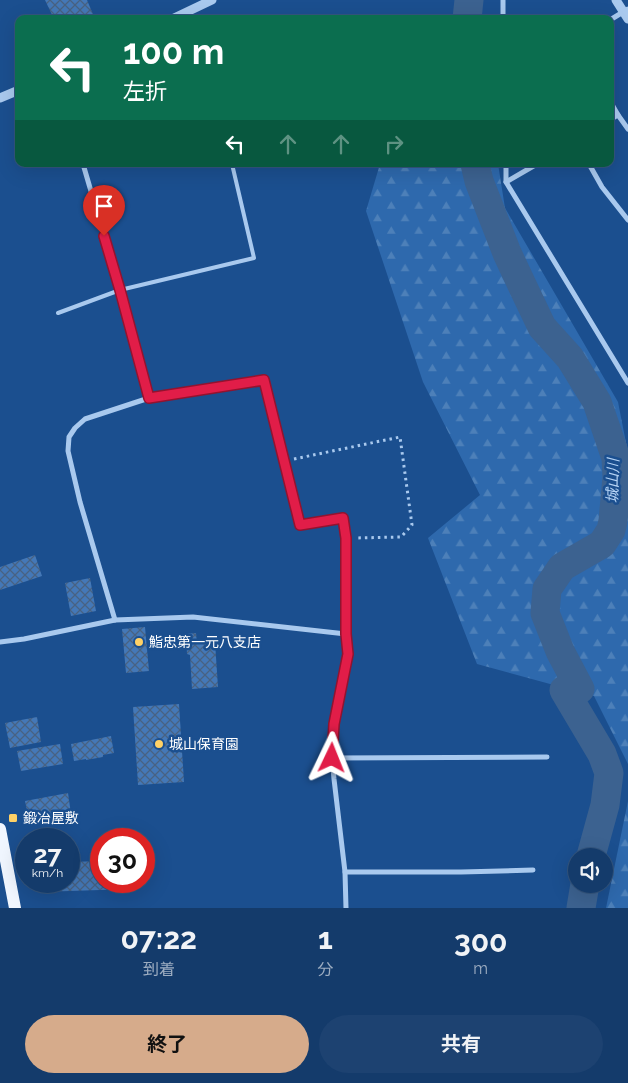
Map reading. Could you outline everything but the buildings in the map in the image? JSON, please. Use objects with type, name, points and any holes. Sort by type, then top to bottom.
[{"type":"main road","points":[[0,829],[15,908]]},
{"type":"street","points":[[180,15],[212,0]]},
{"type":"street","points":[[503,0],[503,15]]},
{"type":"street","points":[[614,18],[626,13],[616,0]]},
{"type":"street","points":[[0,98],[15,92]]},
{"type":"street","points":[[614,108],[628,130]]},
{"type":"street","points":[[614,118],[618,115]]},
{"type":"street","points":[[84,167],[149,398]]},
{"type":"street","points":[[506,167],[506,182],[628,383]]},
{"type":"street","points":[[506,182],[532,167]]},
{"type":"street","points":[[591,167],[602,187],[628,220]]},
{"type":"street","points":[[115,620],[80,502],[68,451],[69,437],[85,419],[149,398],[264,380],[300,525],[343,518],[346,538],[346,634],[348,654],[334,724],[332,758],[345,872],[346,908]]},
{"type":"street","points":[[0,642],[24,639],[115,620],[193,617],[346,634]]},
{"type":"street","points":[[332,758],[547,757]]},
{"type":"street","points":[[345,872],[534,870]]},
{"type":"lane","points":[[58,313],[120,290],[254,258],[233,167]]},
{"type":"path","points":[[284,461],[400,437],[412,525],[401,537],[346,538]]},
{"type":"green space","points":[[379,167],[498,167],[505,208],[618,402],[628,453],[628,764],[594,696],[477,664],[428,538],[480,495],[423,382],[366,211]]},
{"type":"green space","points":[[628,801],[628,908],[606,908],[609,893],[613,893],[613,874]]},
{"type":"waterway","name":"城山川","points":[[467,15],[469,0]]},
{"type":"waterway","name":"城山川","points":[[476,167],[479,181],[507,253],[542,327],[570,358],[597,402],[616,458],[617,477],[611,530],[602,544],[562,567],[547,589],[545,613],[560,651],[580,689],[564,690],[602,754],[609,773],[605,805],[593,848]]},
{"type":"waterway","name":"城山川","points":[[581,908],[584,893]]},
{"type":"place","name":"鮨忠第一元八支店","points":[[139,642]]},
{"type":"place","name":"城山保育園","points":[[159,744]]},
{"type":"place","name":"鍛冶屋敷","points":[[13,818]]},
{"type":"route","points":[[104,236],[149,398],[264,380],[300,525],[343,518],[346,538],[346,634],[348,654],[334,724],[332,758]]}]
